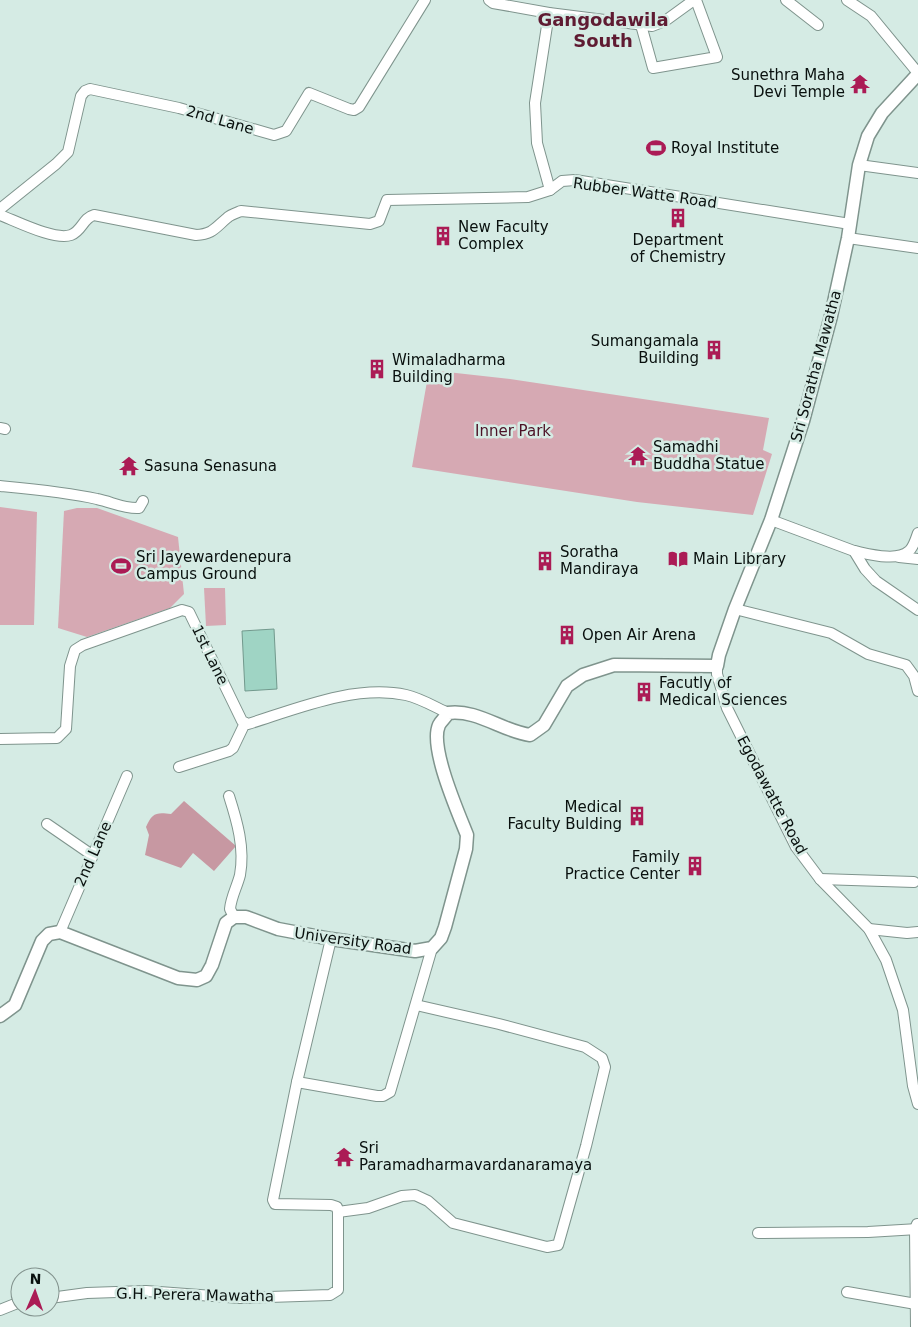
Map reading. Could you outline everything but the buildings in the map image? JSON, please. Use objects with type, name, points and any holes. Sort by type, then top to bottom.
[{"type":"main road","name":"Sri Soratha Mawatha","points":[[717,666],[718,655],[735,609],[772,520],[803,421],[831,316],[848,238],[859,165],[868,136],[882,113],[918,73]]},
{"type":"main road","points":[[448,713],[470,714],[518,733],[530,735],[544,725],[567,686],[583,675],[614,665],[717,666]]},
{"type":"main road","name":"University Road","points":[[234,917],[246,917],[278,929],[331,939],[415,951],[432,948],[441,938],[445,928],[466,849],[467,835],[444,774],[437,740],[438,726],[448,713]]},
{"type":"main road","points":[[0,1016],[15,1005],[42,941],[49,934],[60,932],[178,978],[197,980],[206,976],[212,965],[226,923],[234,917]]},
{"type":"street","name":"2nd Lane","points":[[0,209],[68,152],[81,96],[85,91],[90,89],[179,108],[274,135],[286,131],[309,94],[349,109],[358,107],[425,0]]},
{"type":"street","points":[[489,0],[493,3],[549,13],[642,26],[652,26],[665,21],[695,0],[717,57],[653,68],[642,26]]},
{"type":"street","points":[[786,0],[818,25]]},
{"type":"street","points":[[848,0],[871,16],[918,73]]},
{"type":"street","points":[[549,13],[535,103],[537,143],[550,190]]},
{"type":"street","points":[[859,165],[918,173]]},
{"type":"street","name":"Rubber Watte Road","points":[[0,215],[55,235],[70,235],[80,229],[88,217],[94,215],[196,235],[207,234],[218,228],[228,217],[241,210],[370,224],[378,221],[387,200],[528,197],[550,190],[562,182],[575,180],[850,224]]},
{"type":"street","points":[[848,238],[918,248]]},
{"type":"street","points":[[0,486],[97,499],[129,509],[139,508],[143,501]]},
{"type":"street","points":[[772,520],[854,551],[875,556],[918,560]]},
{"type":"street","points":[[899,557],[910,551],[918,533]]},
{"type":"street","points":[[854,551],[865,569],[876,581],[918,610]]},
{"type":"street","points":[[735,609],[831,633],[868,654],[906,665],[914,676],[918,691]]},
{"type":"street","name":"1st Lane","points":[[0,739],[57,738],[66,729],[70,666],[75,650],[83,645],[186,610],[189,612],[242,721],[245,723]]},
{"type":"street","name":"Egodawatte Road","points":[[717,666],[717,674],[727,708],[796,847],[820,879],[869,929],[886,960],[903,1010],[914,1057],[913,1086],[918,1104]]},
{"type":"street","points":[[179,767],[229,751],[233,748],[245,723],[248,724],[335,698],[380,691],[407,695],[448,713]]},
{"type":"street","name":"2nd Lane","points":[[60,932],[127,776]]},
{"type":"street","points":[[229,796],[236,817],[242,850],[240,874],[230,909],[234,917]]},
{"type":"street","points":[[47,824],[92,855]]},
{"type":"street","points":[[820,879],[914,882]]},
{"type":"street","points":[[869,929],[907,933],[918,932]]},
{"type":"street","points":[[331,939],[297,1082],[273,1200],[275,1204],[331,1205],[336,1207],[338,1212],[368,1208],[402,1196],[415,1195],[428,1201],[453,1223],[547,1247],[558,1244],[597,1102],[605,1066],[602,1058],[584,1047],[499,1024],[416,1005]]},
{"type":"street","points":[[297,1082],[377,1096],[383,1096],[390,1092],[432,948]]},
{"type":"street","name":"G.H. Perera Mawatha","points":[[60,1297],[87,1293],[146,1291],[240,1298],[330,1295],[338,1290],[338,1212]]},
{"type":"street","points":[[758,1233],[868,1232],[917,1227],[916,1327]]},
{"type":"street","points":[[846,1292],[916,1304]]},
{"type":"green space","name":"Inner Park","points":[[429,370],[510,379],[769,418],[763,450],[772,454],[753,515],[637,502],[412,467]]},
{"type":"green space","points":[[0,507],[37,512],[34,625],[0,625]]},
{"type":"green space","name":"Sri Jayewardenepura Campus Ground","points":[[77,508],[97,508],[178,537],[184,594],[170,608],[87,637],[58,628],[64,511]]},
{"type":"green space","points":[[204,588],[225,588],[226,625],[206,626]]},
{"type":"shaded area","points":[[274,629],[277,689],[245,691],[242,631]]},
{"type":"shaded area","points":[[184,801],[236,846],[214,871],[193,853],[181,868],[145,855],[149,835],[146,827],[150,819],[155,814],[171,814]]},
{"type":"place","name":"Sunethra Maha Devi Temple","points":[[860,84]]},
{"type":"place","name":"Royal Institute","points":[[656,148]]},
{"type":"place","name":"Department of Chemistry","points":[[678,218]]},
{"type":"place","name":"New Faculty Complex","points":[[443,236]]},
{"type":"place","name":"Sumangamala Building","points":[[714,350]]},
{"type":"place","name":"Wimaladharma Building","points":[[377,369]]},
{"type":"place","name":"Samadhi Buddha Statue","points":[[638,456]]},
{"type":"place","name":"Sasuna Senasuna","points":[[129,466]]},
{"type":"place","name":"Main Library","points":[[678,559]]},
{"type":"place","name":"Soratha Mandiraya","points":[[545,561]]},
{"type":"place","name":"Sri Jayewardenepura Campus Ground","points":[[121,566]]},
{"type":"place","name":"Open Air Arena","points":[[567,635]]},
{"type":"place","name":"Facutly of Medical Sciences","points":[[644,692]]},
{"type":"place","name":"Medical Faculty Bulding","points":[[637,816]]},
{"type":"place","name":"Family Practice Center","points":[[695,866]]},
{"type":"place","name":"Sri Paramadharmavardanaramaya","points":[[344,1157]]},
{"type":"district","name":"Gangodawila South","points":[[603,29]]}]
